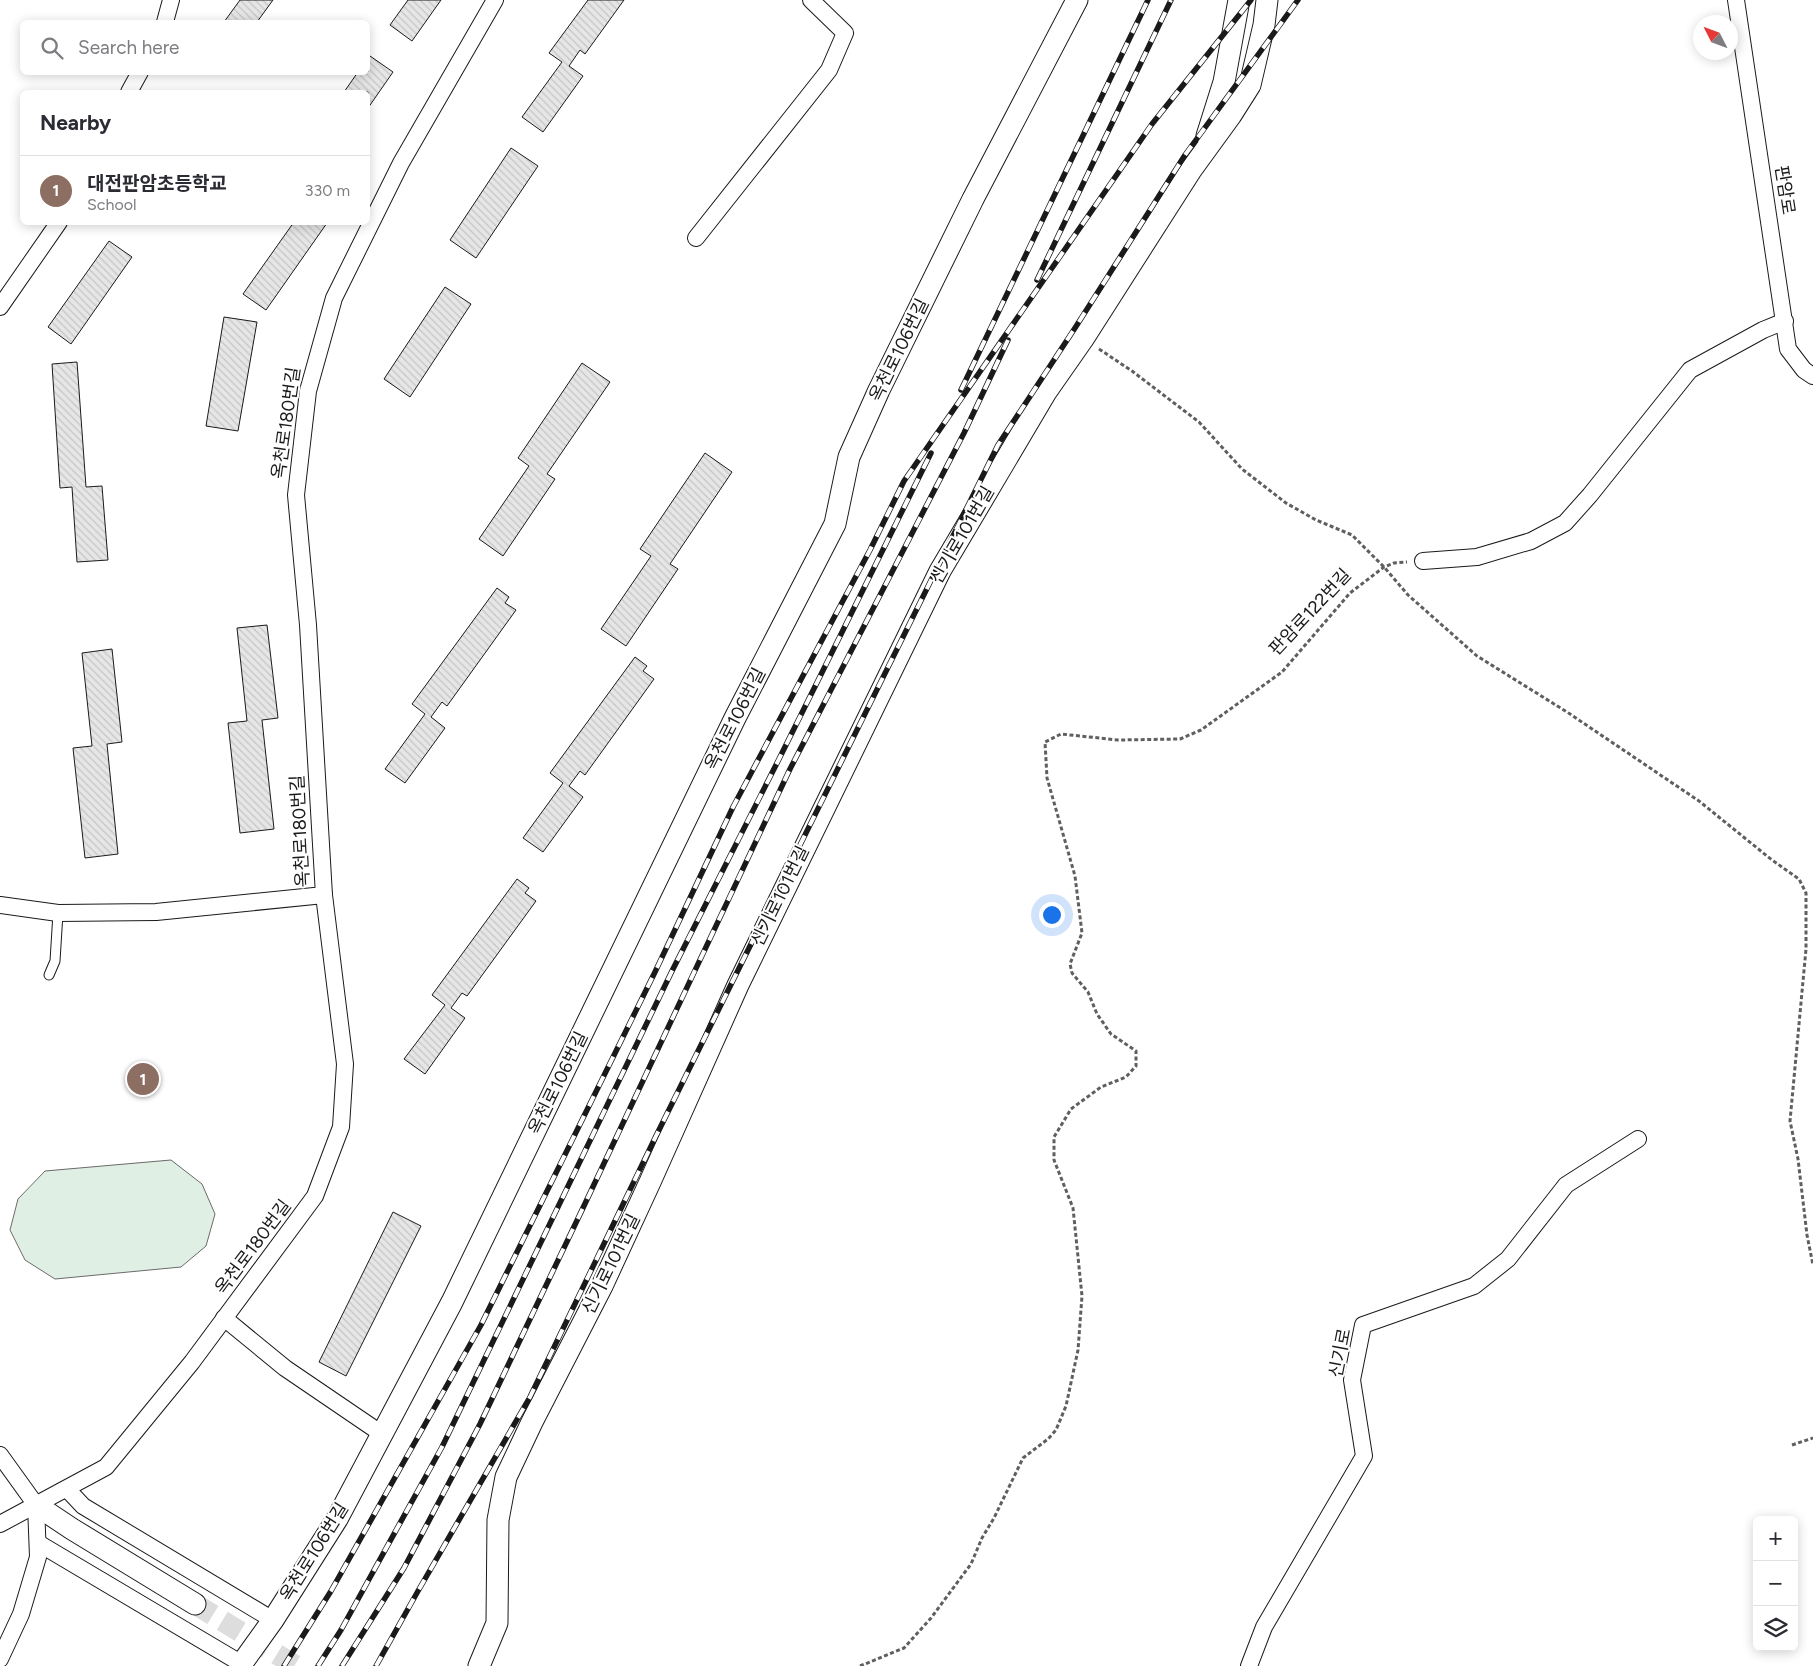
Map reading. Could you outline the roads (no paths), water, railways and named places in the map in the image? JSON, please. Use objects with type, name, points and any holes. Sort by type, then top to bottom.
[{"type":"street","points":[[166,20],[171,0]]},
{"type":"street","name":"옥천로180번길","points":[[0,1524],[106,1467],[192,1362],[315,1196],[342,1127],[345,1064],[324,895],[308,624],[296,495],[308,390],[334,298],[402,163],[495,0]]},
{"type":"street","points":[[696,238],[829,70],[845,33],[811,0]]},
{"type":"street","name":"옥천로106번길","points":[[241,1665],[337,1519],[452,1302],[735,718],[835,524],[849,457],[879,390],[973,199],[1077,0]]},
{"type":"street","points":[[1191,170],[1204,143],[1220,98],[1239,0]]},
{"type":"street","points":[[1191,170],[1250,85],[1264,25],[1267,0]]},
{"type":"street","name":"판암로","points":[[1736,0],[1788,348],[1804,370],[1813,376]]},
{"type":"street","points":[[130,90],[138,75]]},
{"type":"street","name":"신기로101번길","points":[[479,1666],[497,1623],[498,1520],[506,1477],[602,1286],[742,977],[936,580],[1046,392],[1084,339],[1191,170]]},
{"type":"street","points":[[0,307],[57,225]]},
{"type":"street","points":[[1422,561],[1477,557],[1531,541],[1565,523],[1590,495],[1690,370],[1763,330],[1785,322]]},
{"type":"street","name":"옥천로180번길","points":[[0,905],[58,913],[156,912],[324,895]]},
{"type":"street","name":"신기로","points":[[1248,1666],[1264,1627],[1364,1456],[1352,1380],[1363,1325],[1474,1286],[1508,1259],[1566,1185],[1638,1139]]},
{"type":"street","points":[[224,1318],[285,1368],[382,1434]]},
{"type":"street","points":[[0,1454],[36,1505],[194,1604]]},
{"type":"street","points":[[67,1489],[83,1506],[272,1620]]},
{"type":"street","points":[[0,1658],[21,1614],[38,1557],[36,1505]]},
{"type":"street","points":[[38,1543],[241,1665]]},
{"type":"lane","points":[[49,975],[55,961],[58,913]]},
{"type":"tunnel","points":[[195,1604],[296,1666]]},
{"type":"railway","points":[[961,390],[1148,0]]},
{"type":"railway","points":[[1037,280],[1171,0]]},
{"type":"railway","points":[[284,1666],[331,1591],[481,1325],[655,972],[733,807],[870,550],[904,481],[1152,124],[1251,0]]},
{"type":"railway","points":[[376,1666],[530,1397],[656,1136],[998,445],[1185,155],[1298,0]]},
{"type":"railway","points":[[342,1666],[404,1568],[480,1424],[790,769],[964,433],[1008,340]]},
{"type":"railway","points":[[318,1666],[341,1630],[442,1447],[672,971],[931,453]]},
{"type":"place","name":"대전판암초등학교","points":[[143,1079]]}]
